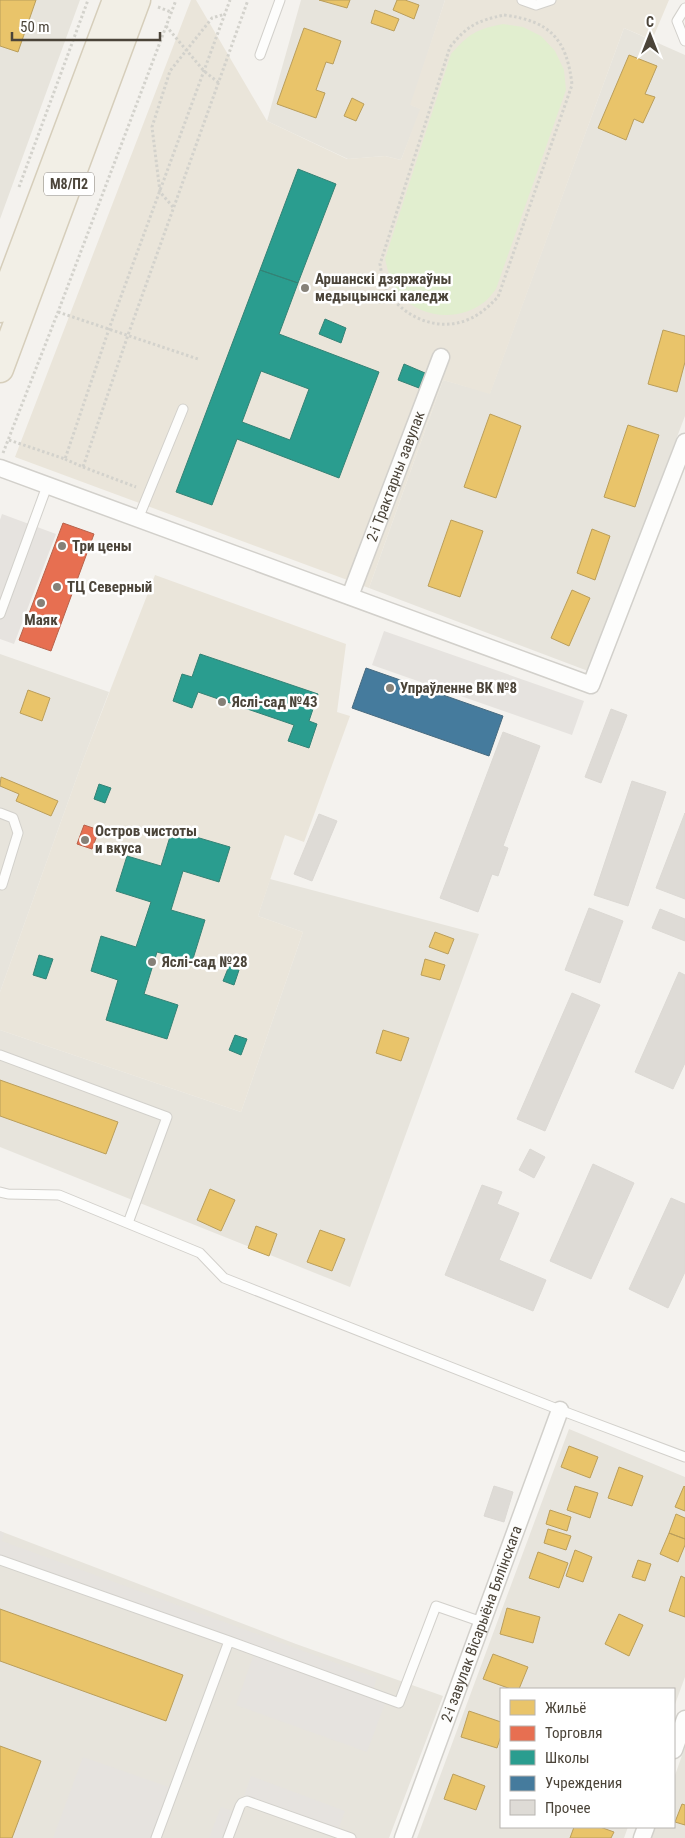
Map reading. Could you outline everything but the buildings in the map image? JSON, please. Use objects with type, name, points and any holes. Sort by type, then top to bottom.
[{"type":"main road","name":"М8/П2","points":[[0,309],[116,0]]},
{"type":"main road","name":"М8/П2","points":[[0,369],[137,0]]},
{"type":"street","name":"2-і Трактарны завулак","points":[[350,596],[441,357]]},
{"type":"street","points":[[1,462],[47,486],[590,685],[685,442]]},
{"type":"street","name":"2-і завулак Вісарыёна Бялінскага","points":[[403,1838],[560,1410]]},
{"type":"street","points":[[675,1747],[685,1719]]},
{"type":"lane","points":[[260,55],[280,0]]},
{"type":"lane","points":[[522,0],[536,5],[551,0]]},
{"type":"lane","points":[[685,8],[677,21],[685,41]]},
{"type":"lane","points":[[138,519],[182,409]]},
{"type":"lane","points":[[0,614],[47,486]]},
{"type":"lane","points":[[0,813],[13,818],[18,833],[1,887]]},
{"type":"lane","points":[[0,1055],[167,1117],[128,1223]]},
{"type":"lane","points":[[0,1192],[8,1194],[59,1195],[200,1253],[224,1278],[685,1457]]},
{"type":"lane","points":[[0,1560],[399,1703],[436,1606],[482,1622]]},
{"type":"lane","points":[[156,1838],[229,1641]]},
{"type":"lane","points":[[228,1838],[240,1806],[247,1801],[351,1838]]},
{"type":"path","points":[[18,191],[88,0]]},
{"type":"path","points":[[1,462],[176,0]]},
{"type":"path","points":[[65,459],[109,329],[230,0]]},
{"type":"path","points":[[83,467],[128,335],[248,0]]},
{"type":"path","points":[[174,208],[160,192],[152,127],[170,71],[212,18],[225,14]]},
{"type":"path","points":[[504,15],[526,18],[545,28],[560,44],[569,63],[572,85],[498,297],[484,311],[466,321],[447,325],[427,322],[409,314],[394,301],[384,284],[380,264],[450,47],[464,30],[483,20],[504,15]]},
{"type":"path","points":[[166,26],[204,70],[219,83]]},
{"type":"path","points":[[58,312],[198,359]]},
{"type":"path","points":[[9,440],[65,459],[148,492]]},
{"type":"shaded area","points":[[0,0],[80,0],[0,219]]},
{"type":"shaded area","name":"Аршанскі дзяржаўны медыцынскі каледж","points":[[191,0],[196,0],[267,121],[347,159],[385,156],[401,160],[420,109],[410,105],[445,0],[669,0],[652,40],[624,28],[490,394],[443,380],[369,588],[15,457]]},
{"type":"shaded area","points":[[301,0],[445,0],[411,105],[421,109],[401,160],[385,156],[348,159],[267,121]]},
{"type":"shaded area","points":[[624,28],[685,55],[685,416],[588,671],[369,588],[443,380],[490,393]]},
{"type":"shaded area","points":[[2,514],[56,534],[14,644],[0,639],[0,520]]},
{"type":"shaded area","name":"Яслі-сад №28","points":[[155,575],[346,644],[337,712],[350,716],[304,842],[285,835],[258,916],[303,932],[241,1112],[0,1030],[0,992],[83,760]]},
{"type":"shaded area","points":[[384,631],[584,701],[572,735],[372,665]]},
{"type":"shaded area","points":[[0,654],[109,692],[0,992]]},
{"type":"shaded area","points":[[270,879],[479,934],[350,1287],[0,1147],[0,1030],[241,1112],[303,932],[258,916]]},
{"type":"shaded area","points":[[569,1429],[685,1477],[685,1677],[675,1704],[675,1688],[500,1688],[500,1828],[628,1828],[624,1838],[417,1838]]},
{"type":"shaded area","points":[[0,1531],[296,1644],[443,1696],[389,1838],[0,1838]]},
{"type":"shaded area","points":[[0,1531],[4,1533],[2,1541],[377,1678],[372,1693],[387,1698],[367,1752],[236,1705],[255,1651],[0,1560]]},
{"type":"shaded area","points":[[685,1747],[685,1838],[651,1838],[655,1828],[675,1828],[675,1775]]},
{"type":"shaded area","points":[[83,1757],[174,1789],[156,1838],[53,1838]]},
{"type":"shaded area","points":[[251,1776],[345,1811],[337,1833],[242,1803]]},
{"type":"shaded area","points":[[221,1807],[238,1813],[228,1838],[209,1838]]},
{"type":"green space","points":[[503,24],[523,27],[541,36],[555,51],[564,70],[566,90],[496,289],[485,302],[473,309],[451,315],[439,315],[417,308],[399,294],[392,282],[385,259],[451,54],[479,30]]},
{"type":"place","name":"Аршанскі дзяржаўны медыцынскі каледж","points":[[305,288]]},
{"type":"place","name":"Три цены","points":[[62,546]]},
{"type":"place","name":"ТЦ Северный","points":[[57,587]]},
{"type":"place","name":"Маяк","points":[[41,603]]},
{"type":"place","name":"Упраўленне ВК №8","points":[[390,688]]},
{"type":"place","name":"Яслі-сад №43","points":[[222,702]]},
{"type":"place","name":"Остров чистоты и вкуса","points":[[85,840]]},
{"type":"place","name":"Яслі-сад №28","points":[[152,962]]}]
